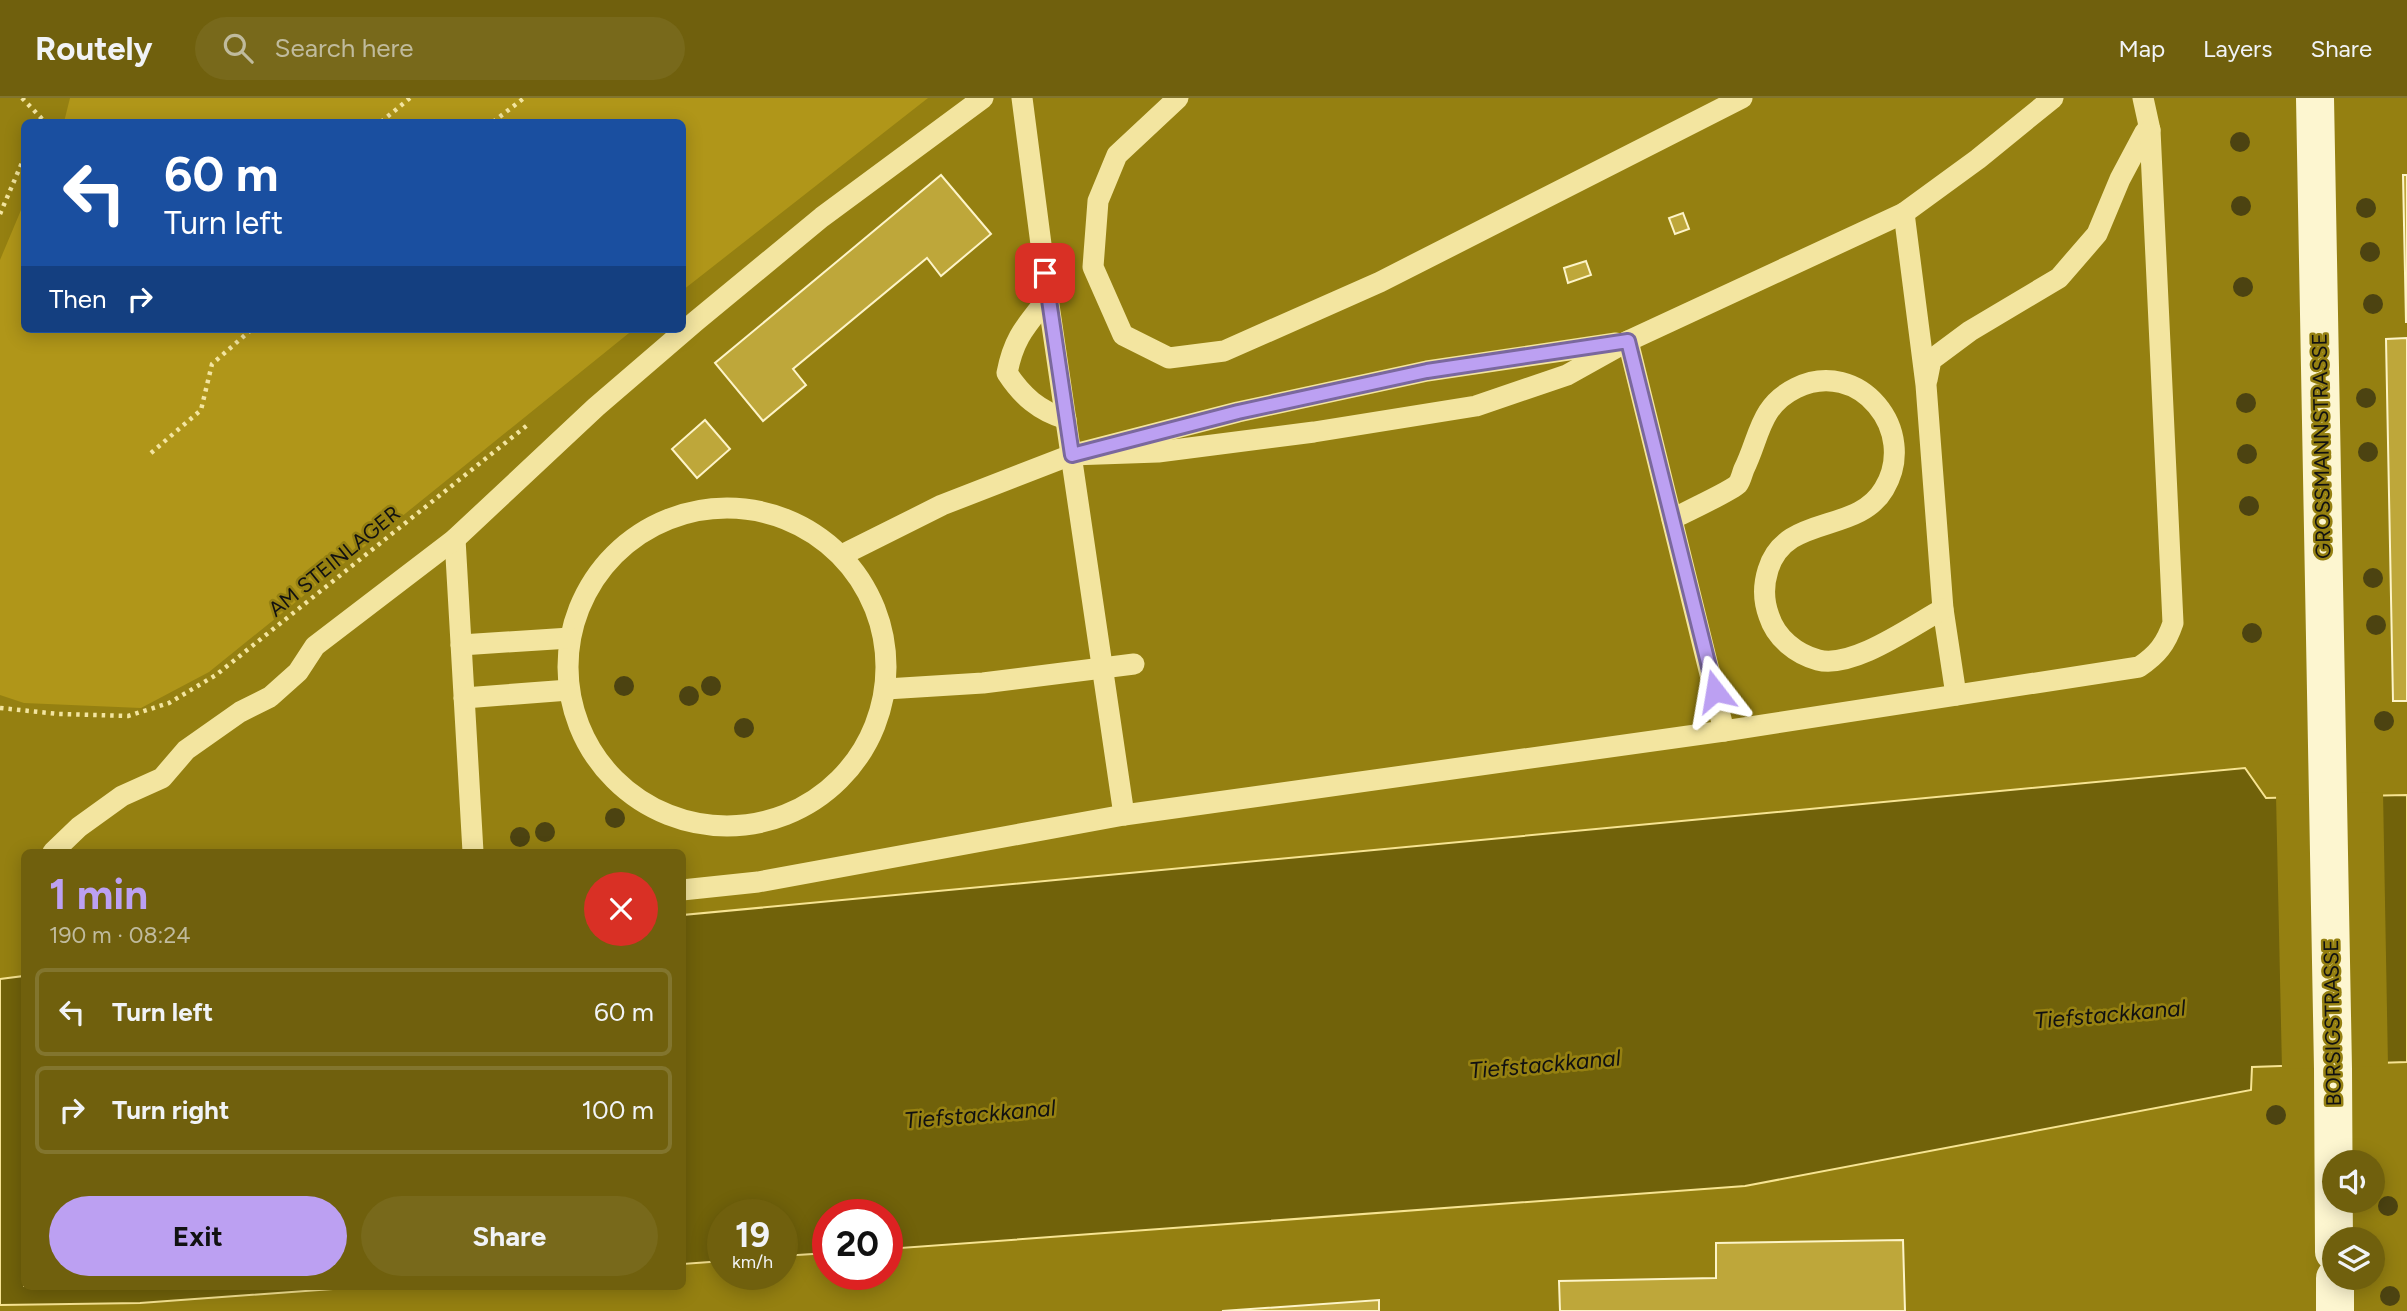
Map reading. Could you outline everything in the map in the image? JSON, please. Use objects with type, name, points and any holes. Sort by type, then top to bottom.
[{"type":"main road","name":"GROSSMANNSTRASSE","points":[[2315,98],[2327,793]]},
{"type":"main road","name":"BORSIGSTRASSE","points":[[2327,793],[2334,1227]]},
{"type":"main road","points":[[2335,1290],[2335,1311]]},
{"type":"lane","points":[[686,330],[822,217],[983,98]]},
{"type":"lane","points":[[1022,98],[1048,298],[1125,815]]},
{"type":"lane","points":[[1178,98],[1117,155],[1098,201],[1093,267],[1123,335],[1169,358],[1224,351],[1380,282],[1742,98]]},
{"type":"lane","points":[[1072,455],[1184,449],[1314,432],[1476,406],[1567,375],[1628,341],[1904,213],[1978,159],[2053,98]]},
{"type":"lane","points":[[686,890],[758,882],[1125,815],[1724,731],[2139,667],[2155,656],[2167,641],[2173,623],[2150,131],[2143,98]]},
{"type":"lane","points":[[1926,386],[1931,360],[1970,331],[2059,278],[2097,234],[2145,132],[2150,131]]},
{"type":"lane","points":[[1904,213],[1926,386],[1943,609],[1956,695]]},
{"type":"lane","points":[[1048,298],[1012,349],[1007,373],[1017,390],[1029,401],[1049,414],[1066,419]]},
{"type":"lane","points":[[56,849],[79,827],[122,796],[162,778],[187,750],[240,712],[270,697],[299,672],[315,646],[455,539],[596,407],[682,333]]},
{"type":"lane","points":[[842,555],[942,505],[1072,455],[1238,412],[1427,371],[1628,341]]},
{"type":"lane","points":[[1628,341],[1724,731]]},
{"type":"lane","points":[[1672,519],[1737,485],[1755,448],[1759,427],[1769,408],[1782,395],[1798,386],[1817,382],[1836,382],[1856,388],[1874,400],[1886,416],[1893,434],[1896,454],[1892,474],[1883,491],[1856,515],[1796,534],[1780,548],[1770,563],[1765,580],[1765,607],[1772,625],[1783,640],[1800,653],[1820,660],[1839,661],[1858,656],[1943,609]]},
{"type":"lane","points":[[705,508],[754,509],[802,525],[842,555],[864,584],[879,617],[887,652],[886,689],[874,733],[849,771],[815,802],[774,821],[729,828],[683,821],[641,803],[607,773],[582,734],[569,690],[567,664],[570,638],[586,591],[616,552],[657,523],[705,508]]},
{"type":"lane","points":[[455,539],[473,849]]},
{"type":"lane","points":[[461,645],[570,638]]},
{"type":"lane","points":[[886,689],[984,683],[1134,664]]},
{"type":"lane","points":[[464,698],[569,690]]},
{"type":"path","points":[[22,98],[40,119]]},
{"type":"path","points":[[384,119],[410,98]]},
{"type":"path","points":[[498,119],[524,98]]},
{"type":"path","points":[[0,214],[21,165]]},
{"type":"path","points":[[151,453],[201,410],[212,364],[247,333]]},
{"type":"path","name":"AM STEINLAGER","points":[[0,708],[59,714],[128,716],[169,704],[216,675],[531,422]]},
{"type":"shaded area","points":[[70,98],[928,98],[686,288],[686,119],[65,119]]},
{"type":"shaded area","points":[[21,210],[21,333],[629,333],[209,672],[141,708],[24,703],[0,695],[0,260]]},
{"type":"water","name":"Tiefstackkanal","points":[[2245,768],[2266,798],[2407,795],[2407,1062],[2252,1067],[2251,1090],[1745,1186],[903,1248],[903,1199],[812,1199],[812,1254],[798,1255],[798,1199],[707,1199],[707,1262],[686,1264],[686,915]]},
{"type":"water","points":[[21,976],[21,1290],[319,1290],[140,1303],[0,1305],[0,979]]},
{"type":"pier","points":[[2383,792],[2388,1066],[2282,1069],[2276,795]]},
{"type":"building","points":[[941,175],[991,234],[941,276],[927,258],[793,369],[806,385],[763,421],[715,363]]},
{"type":"building","points":[[2403,175],[2407,175],[2407,322],[2406,322]]},
{"type":"building","points":[[1683,213],[1689,229],[1675,234],[1669,218]]},
{"type":"building","points":[[1586,261],[1591,275],[1568,283],[1564,268]]},
{"type":"building","points":[[2407,338],[2407,701],[2393,701],[2386,339]]},
{"type":"building","points":[[705,420],[730,449],[697,478],[672,449]]},
{"type":"building","points":[[1903,1240],[1905,1311],[1560,1311],[1559,1281],[1716,1278],[1716,1243]]},
{"type":"building","points":[[1379,1300],[1379,1311],[1222,1311]]},
{"type":"route","points":[[1045,273],[1072,455],[1238,412],[1427,371],[1628,341],[1715,691]]}]
